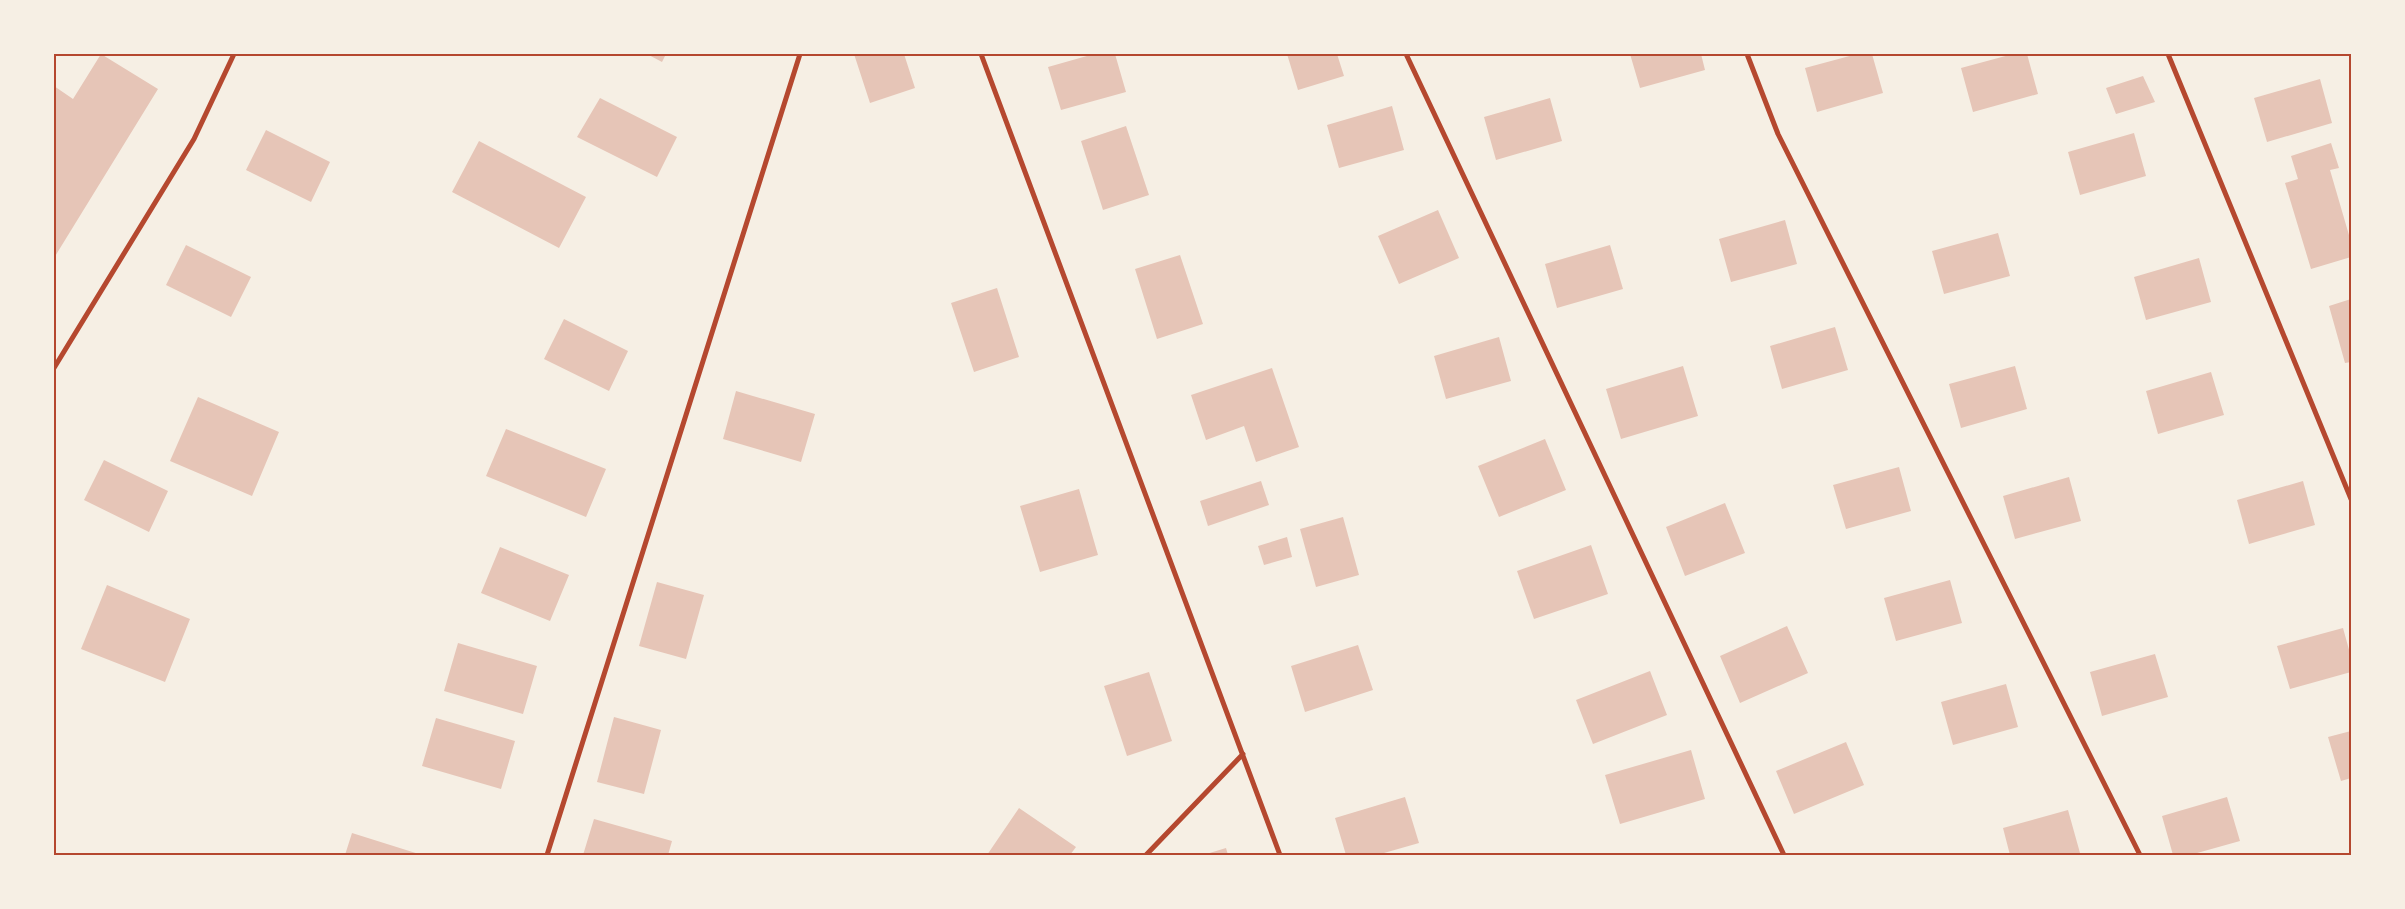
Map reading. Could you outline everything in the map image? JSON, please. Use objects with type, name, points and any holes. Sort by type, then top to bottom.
[{"type":"street","points":[[54,368],[194,139],[234,54]]},
{"type":"street","points":[[547,855],[800,54]]},
{"type":"street","points":[[981,54],[1280,855]]},
{"type":"street","points":[[1406,54],[1784,855]]},
{"type":"street","points":[[1747,54],[1778,134],[2140,855]]},
{"type":"street","points":[[2168,54],[2351,499]]},
{"type":"street","points":[[1146,855],[1243,754]]},
{"type":"building","points":[[101,54],[158,89],[54,258],[54,86],[73,99]]},
{"type":"building","points":[[647,54],[666,54],[662,62]]},
{"type":"building","points":[[854,54],[904,54],[915,88],[870,103]]},
{"type":"building","points":[[1094,54],[1115,54],[1126,92],[1061,110],[1048,67]]},
{"type":"building","points":[[1287,54],[1337,54],[1344,76],[1298,90]]},
{"type":"building","points":[[1630,54],[1701,54],[1705,70],[1640,88]]},
{"type":"building","points":[[1857,54],[1872,54],[1883,93],[1817,112],[1805,68]]},
{"type":"building","points":[[2013,54],[2027,54],[2038,94],[1973,112],[1961,68]]},
{"type":"building","points":[[2143,76],[2155,102],[2116,114],[2106,88]]},
{"type":"building","points":[[2320,79],[2332,123],[2267,142],[2254,98]]},
{"type":"building","points":[[600,98],[677,137],[657,177],[577,137]]},
{"type":"building","points":[[1550,98],[1562,141],[1496,160],[1484,117]]},
{"type":"building","points":[[1392,106],[1404,150],[1339,168],[1327,125]]},
{"type":"building","points":[[1126,126],[1149,195],[1103,210],[1081,141]]},
{"type":"building","points":[[266,130],[330,162],[311,202],[246,170]]},
{"type":"building","points":[[2134,133],[2146,176],[2080,195],[2068,152]]},
{"type":"building","points":[[479,141],[586,197],[559,248],[452,192]]},
{"type":"building","points":[[2331,143],[2339,168],[2330,170],[2351,242],[2351,257],[2311,269],[2285,183],[2298,179],[2291,156]]},
{"type":"building","points":[[1438,210],[1459,258],[1399,284],[1378,236]]},
{"type":"building","points":[[1785,220],[1797,264],[1731,282],[1719,239]]},
{"type":"building","points":[[1998,233],[2010,276],[1944,294],[1932,251]]},
{"type":"building","points":[[186,245],[251,277],[231,317],[166,285]]},
{"type":"building","points":[[1610,245],[1623,289],[1557,308],[1545,264]]},
{"type":"building","points":[[1180,255],[1203,324],[1157,339],[1135,269]]},
{"type":"building","points":[[2199,258],[2211,302],[2146,320],[2134,277]]},
{"type":"building","points":[[997,288],[1019,357],[974,372],[951,303]]},
{"type":"building","points":[[2351,299],[2351,362],[2345,363],[2329,306]]},
{"type":"building","points":[[564,319],[628,351],[609,391],[544,359]]},
{"type":"building","points":[[1835,327],[1848,370],[1782,389],[1770,346]]},
{"type":"building","points":[[1499,337],[1511,381],[1446,399],[1434,356]]},
{"type":"building","points":[[1683,366],[1698,416],[1621,439],[1606,389]]},
{"type":"building","points":[[2015,366],[2027,409],[1961,428],[1949,384]]},
{"type":"building","points":[[1272,368],[1299,447],[1256,462],[1244,426],[1206,440],[1191,395]]},
{"type":"building","points":[[2211,372],[2224,415],[2158,434],[2146,391]]},
{"type":"building","points":[[736,391],[815,414],[801,462],[723,439]]},
{"type":"building","points":[[198,397],[279,432],[252,496],[170,461]]},
{"type":"building","points":[[506,429],[606,469],[586,517],[486,476]]},
{"type":"building","points":[[1545,439],[1566,490],[1499,517],[1478,466]]},
{"type":"building","points":[[104,460],[168,491],[149,532],[84,500]]},
{"type":"building","points":[[1899,467],[1911,511],[1846,529],[1833,485]]},
{"type":"building","points":[[2069,477],[2081,521],[2015,539],[2003,496]]},
{"type":"building","points":[[1261,481],[1269,505],[1208,526],[1200,501]]},
{"type":"building","points":[[2303,481],[2315,525],[2249,544],[2237,500]]},
{"type":"building","points":[[1079,489],[1098,555],[1040,572],[1020,506]]},
{"type":"building","points":[[1725,503],[1745,553],[1685,576],[1666,527]]},
{"type":"building","points":[[1343,517],[1359,575],[1316,587],[1300,529]]},
{"type":"building","points":[[1287,537],[1292,557],[1264,565],[1258,546]]},
{"type":"building","points":[[1591,545],[1608,594],[1534,619],[1517,571]]},
{"type":"building","points":[[500,547],[569,575],[550,621],[481,593]]},
{"type":"building","points":[[1950,580],[1962,623],[1896,641],[1884,598]]},
{"type":"building","points":[[657,582],[704,595],[686,659],[639,646]]},
{"type":"building","points":[[107,585],[190,619],[165,682],[81,649]]},
{"type":"building","points":[[1787,626],[1808,673],[1740,703],[1720,656]]},
{"type":"building","points":[[2343,628],[2351,657],[2351,672],[2290,689],[2277,646]]},
{"type":"building","points":[[458,643],[537,666],[523,714],[444,691]]},
{"type":"building","points":[[1358,645],[1373,690],[1305,712],[1291,666]]},
{"type":"building","points":[[2155,654],[2168,697],[2102,716],[2090,672]]},
{"type":"building","points":[[1650,671],[1667,715],[1593,744],[1576,700]]},
{"type":"building","points":[[1149,672],[1172,741],[1127,756],[1104,686]]},
{"type":"building","points":[[2006,684],[2018,727],[1953,745],[1941,702]]},
{"type":"building","points":[[614,717],[661,730],[644,794],[597,782]]},
{"type":"building","points":[[436,718],[515,741],[501,789],[422,766]]},
{"type":"building","points":[[2351,731],[2351,778],[2341,781],[2328,737]]},
{"type":"building","points":[[1846,742],[1864,785],[1794,814],[1776,771]]},
{"type":"building","points":[[1691,750],[1705,799],[1620,824],[1605,775]]},
{"type":"building","points":[[1405,797],[1419,843],[1377,855],[1346,855],[1335,818]]},
{"type":"building","points":[[2227,797],[2240,841],[2190,855],[2173,855],[2162,816]]},
{"type":"building","points":[[1019,808],[1076,847],[1070,855],[987,855]]},
{"type":"building","points":[[2068,810],[2080,853],[2073,855],[2010,855],[2003,828]]},
{"type":"building","points":[[594,819],[672,841],[668,855],[583,855]]},
{"type":"building","points":[[352,833],[422,855],[345,855]]},
{"type":"building","points":[[1226,848],[1228,855],[1203,855]]}]
